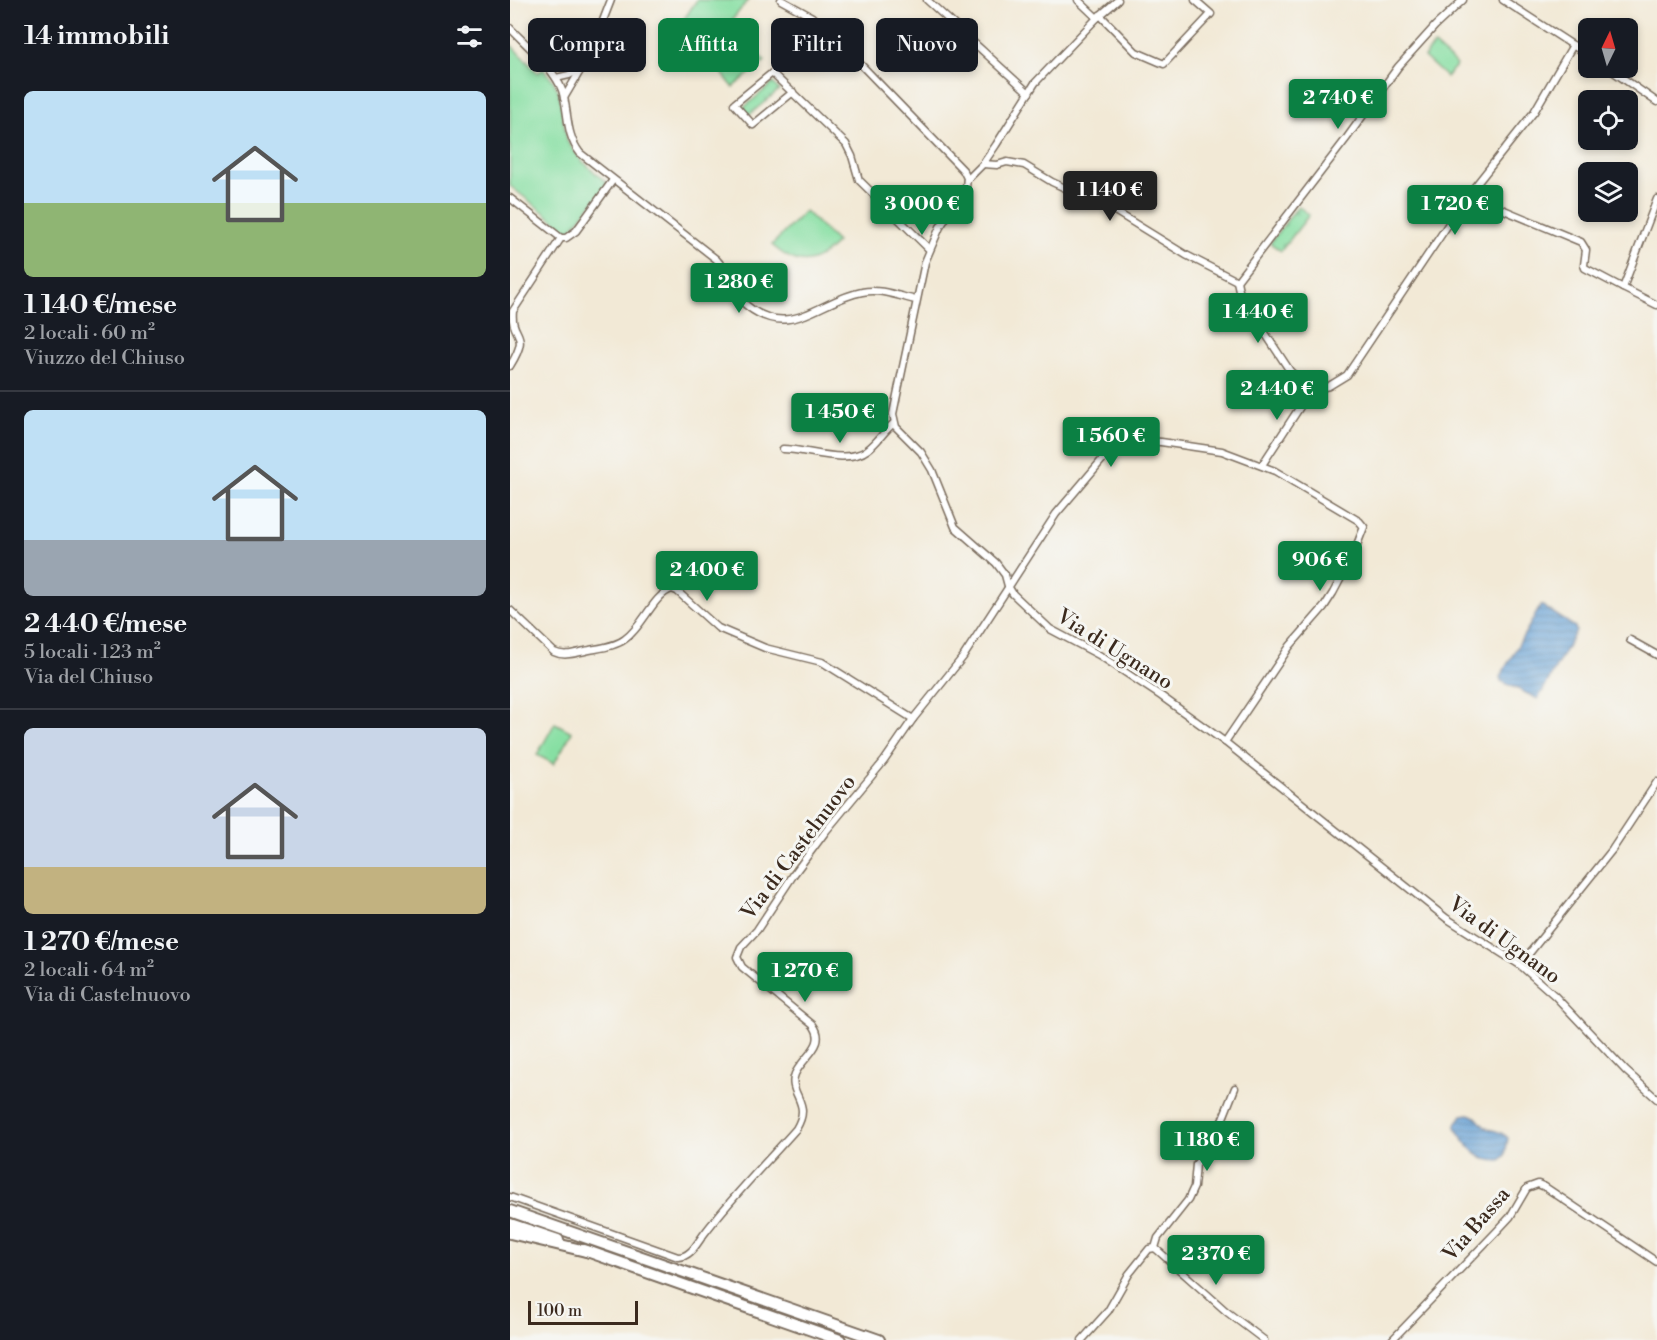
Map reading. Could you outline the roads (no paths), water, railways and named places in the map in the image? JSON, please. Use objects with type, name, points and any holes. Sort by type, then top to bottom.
[{"type":"highway","points":[[510,1211],[879,1340]]},
{"type":"highway","points":[[510,1224],[840,1340]]},
{"type":"highway","points":[[510,1233],[590,1252]]},
{"type":"street","points":[[603,18],[610,0]]},
{"type":"street","points":[[781,0],[812,17],[837,40],[963,170],[967,180]]},
{"type":"street","points":[[927,0],[1029,93]]},
{"type":"street","points":[[1078,0],[1136,52],[1164,64],[1211,14],[1195,0]]},
{"type":"street","points":[[1099,17],[1112,0]]},
{"type":"street","points":[[783,449],[800,449],[831,456],[855,455],[869,449],[894,423],[894,407],[916,300],[929,249],[940,227],[965,189],[967,180],[983,164],[1035,83],[1118,0]]},
{"type":"street","points":[[1311,390],[1290,371],[1240,295],[1237,281],[1398,68],[1435,26],[1463,0]]},
{"type":"street","points":[[1503,0],[1578,48]]},
{"type":"street","points":[[510,28],[556,78],[564,99],[569,130],[575,147],[582,155],[716,259],[726,271],[741,299],[763,315],[778,319],[797,318],[854,294],[868,291],[880,291],[916,300]]},
{"type":"street","points":[[1225,742],[1290,646],[1334,593],[1364,527],[1359,520],[1262,465],[1311,390],[1329,386],[1347,375],[1468,195],[1534,111],[1573,45]]},
{"type":"street","points":[[556,78],[575,72]]},
{"type":"street","points":[[564,99],[581,72]]},
{"type":"street","points":[[793,92],[753,125],[734,104],[772,73],[793,92],[846,144],[859,180],[929,249]]},
{"type":"street","points":[[1622,78],[1657,102]]},
{"type":"street","points":[[983,164],[997,165],[1007,162],[1024,165],[1052,182],[1113,210],[1186,255],[1237,281]]},
{"type":"street","points":[[510,198],[561,238],[566,238],[576,231],[613,180]]},
{"type":"street","points":[[1468,195],[1581,242],[1586,250],[1585,268],[1657,304]]},
{"type":"street","points":[[1623,288],[1657,199]]},
{"type":"street","points":[[510,366],[521,346],[521,338],[512,318],[513,311],[561,238]]},
{"type":"street","name":"Via di Ugnano","points":[[894,423],[926,460],[955,526],[998,566],[1016,597],[1050,629],[1088,648],[1119,668],[1225,742],[1446,918],[1520,965],[1555,996],[1626,1071],[1657,1099]]},
{"type":"street","name":"Via di Castelnuovo","points":[[510,1197],[678,1257],[684,1257],[690,1253],[722,1211],[796,1129],[802,1111],[793,1084],[794,1077],[818,1042],[818,1032],[813,1025],[742,967],[737,957],[738,952],[757,930],[794,874],[963,657],[1056,514],[1113,447],[1124,440],[1161,442],[1211,449],[1262,465]]},
{"type":"street","points":[[510,610],[554,652],[559,655],[569,655],[623,641],[660,597],[672,589],[718,628],[765,648],[822,662],[913,719]]},
{"type":"street","points":[[1630,640],[1657,655]]},
{"type":"street","points":[[1520,965],[1612,850],[1657,782]]},
{"type":"street","points":[[1155,1248],[1158,1238],[1188,1200],[1194,1187],[1196,1164],[1213,1139],[1235,1088]]},
{"type":"street","name":"Via Bassa","points":[[1392,1340],[1497,1231],[1510,1216],[1527,1188],[1532,1185],[1545,1187],[1657,1262]]},
{"type":"street","points":[[1082,1340],[1108,1311],[1129,1274],[1149,1249],[1155,1248]]},
{"type":"street","points":[[1155,1248],[1227,1312],[1264,1340]]},
{"type":"water","points":[[1541,605],[1575,627],[1576,631],[1538,699],[1501,681],[1500,677]]},
{"type":"water","points":[[1469,1114],[1476,1117],[1487,1128],[1508,1138],[1505,1155],[1500,1161],[1486,1158],[1474,1151],[1456,1129],[1456,1124],[1462,1115]]}]
